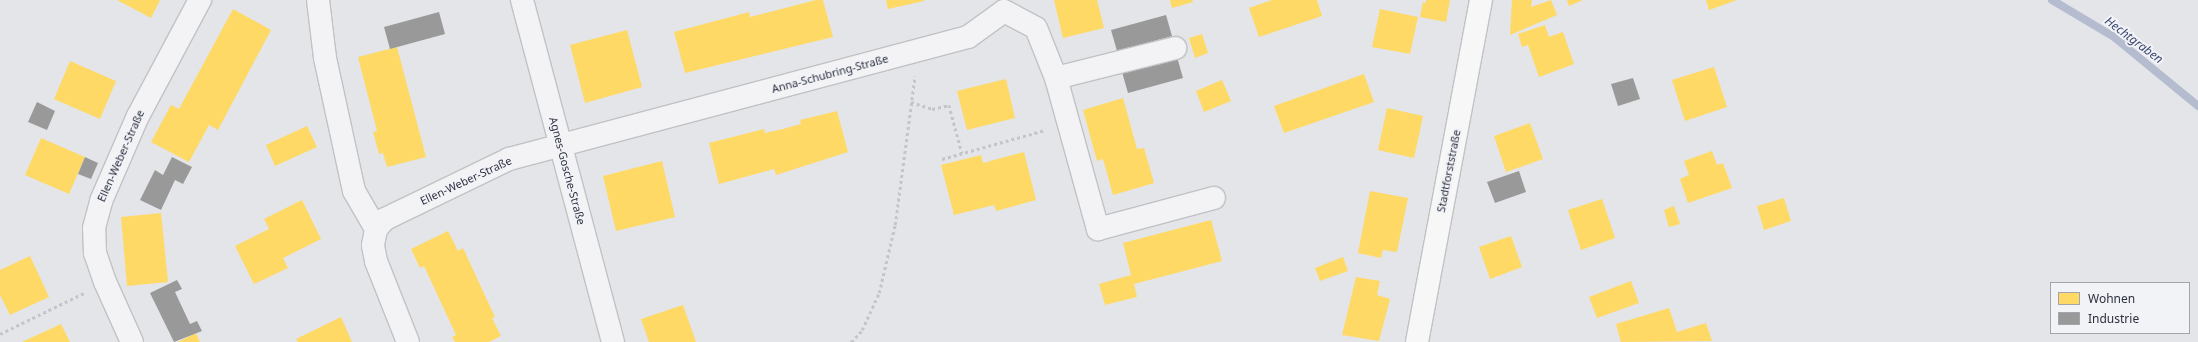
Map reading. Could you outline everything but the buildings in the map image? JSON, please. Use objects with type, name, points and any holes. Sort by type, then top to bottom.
[{"type":"main road","name":"Stadtforststraße","points":[[1417,342],[1481,0]]},
{"type":"street","name":"Ellen-Weber-Straße","points":[[132,342],[105,282],[95,254],[94,235],[101,201],[138,116],[200,0]]},
{"type":"street","points":[[318,0],[325,58],[354,192],[376,229],[373,245],[376,261],[408,342]]},
{"type":"street","name":"Agnes-Gosche-Straße","points":[[522,0],[613,342]]},
{"type":"street","name":"Anna-Schubring-Straße","points":[[561,146],[968,37],[1004,10],[1036,28],[1056,78],[1098,229],[1214,198]]},
{"type":"street","points":[[1056,78],[1175,48]]},
{"type":"street","name":"Ellen-Weber-Straße","points":[[376,229],[385,219],[489,168],[510,159],[561,146]]},
{"type":"path","points":[[851,342],[862,330],[879,293],[895,225],[919,50]]},
{"type":"path","points":[[911,102],[932,109],[949,105],[962,153]]},
{"type":"path","points":[[942,159],[1068,124]]},
{"type":"path","points":[[0,334],[105,282]]},
{"type":"waterway","name":"Hechtgraben","points":[[2052,0],[2114,37],[2198,106]]}]
